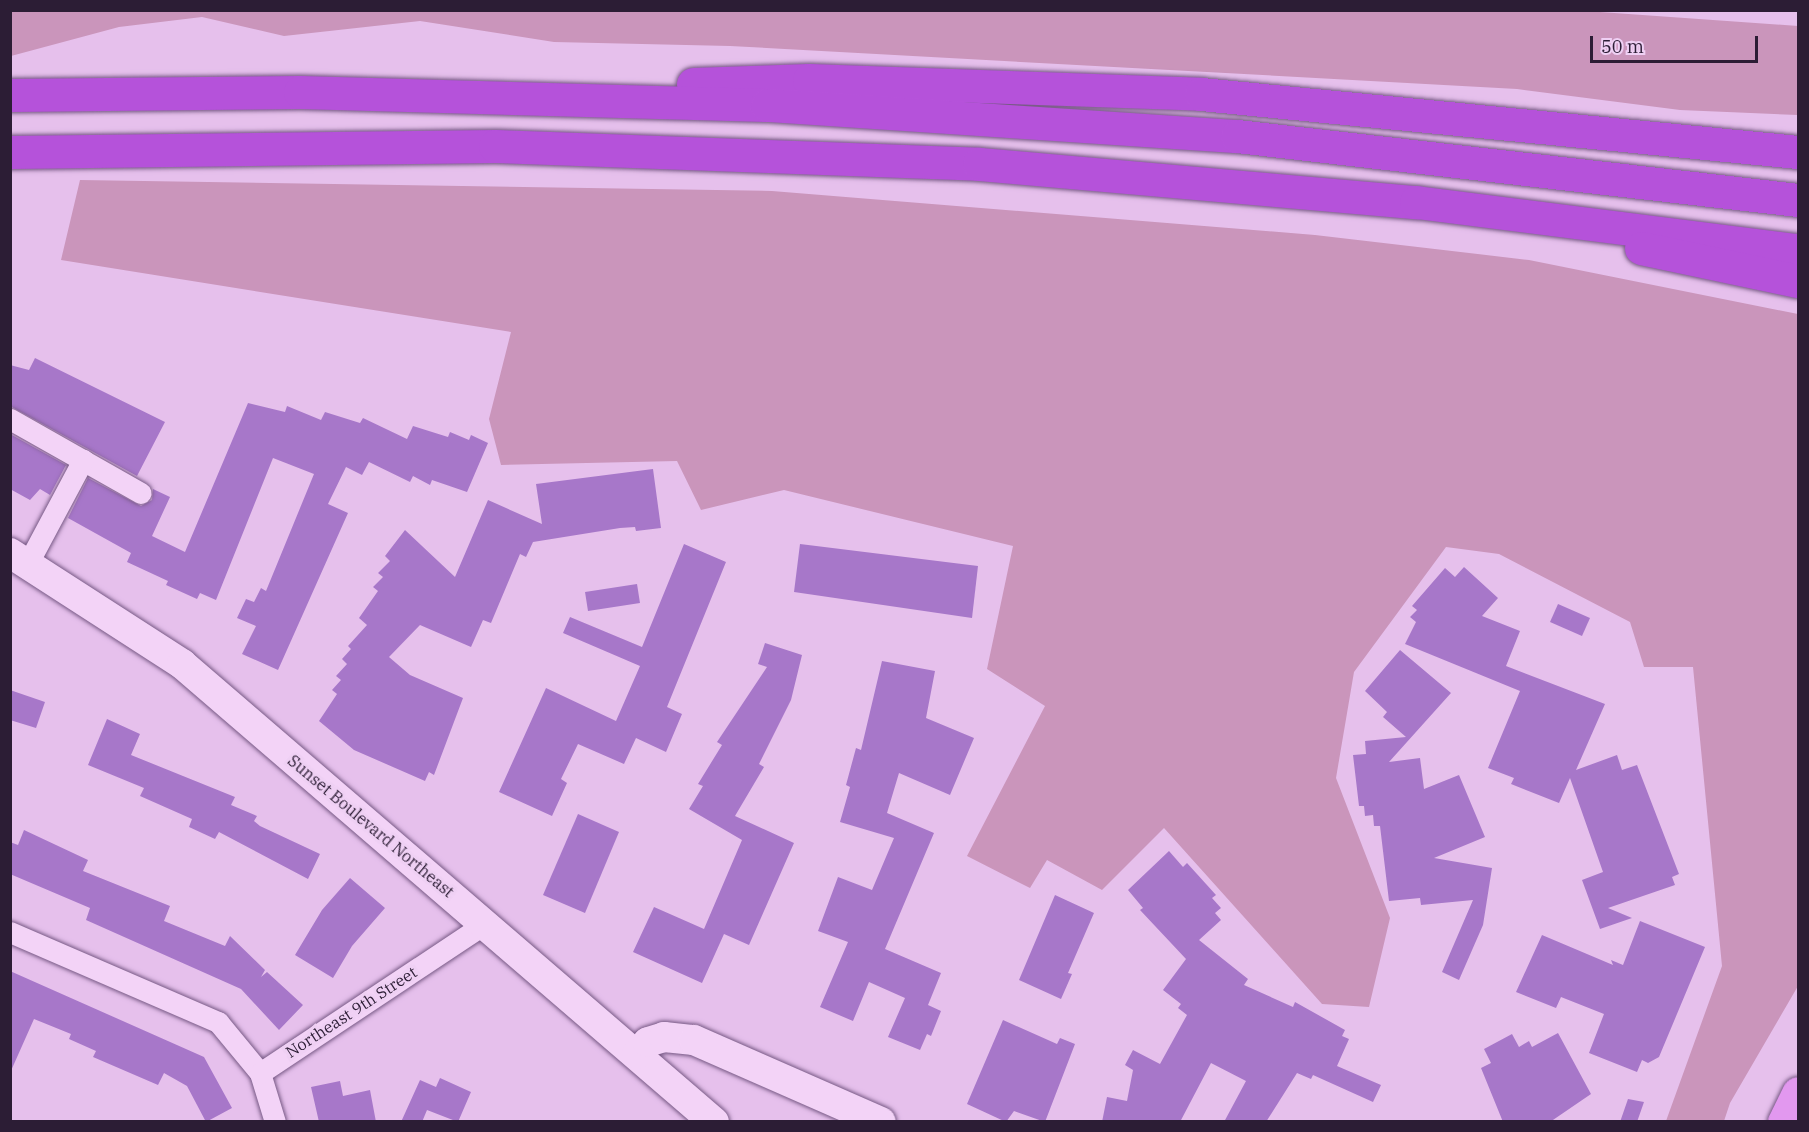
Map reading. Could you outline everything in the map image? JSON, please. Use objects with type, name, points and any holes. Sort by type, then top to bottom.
[{"type":"highway","points":[[501,96],[808,80],[1201,94],[1798,152]]},
{"type":"highway","points":[[10,95],[300,92],[767,105],[1237,136],[1798,200]]},
{"type":"highway","points":[[10,152],[471,146],[655,149],[979,164],[1416,202],[1798,250]]},
{"type":"highway","points":[[1416,202],[1798,281]]},
{"type":"main road","name":"Sunset Boulevard Northeast","points":[[19,558],[182,664],[486,923],[714,1122]]},
{"type":"main road","points":[[637,1054],[648,1042],[664,1036],[694,1040],[881,1122]]},
{"type":"main road","points":[[1784,1122],[1798,1093]]},
{"type":"street","points":[[10,419],[141,493]]},
{"type":"street","points":[[19,558],[83,460]]},
{"type":"street","name":"Northeast 9th Street","points":[[260,1073],[486,923]]},
{"type":"street","points":[[10,932],[218,1022],[260,1073],[275,1122]]},
{"type":"shaded area","points":[[11,10],[1586,11],[1798,26],[1798,115],[1680,110],[1517,89],[730,46],[554,42],[420,21],[284,36],[202,17],[119,27],[11,56]]},
{"type":"shaded area","points":[[80,180],[772,191],[1315,235],[1529,260],[1798,314],[1798,986],[1730,1103],[1724,1121],[1666,1121],[1722,966],[1693,667],[1644,667],[1630,622],[1499,554],[1446,547],[1354,672],[1336,778],[1390,918],[1369,1007],[1322,1004],[1164,828],[1102,890],[1047,860],[1030,888],[967,856],[1045,706],[987,669],[1013,546],[784,490],[701,510],[677,461],[501,465],[489,419],[511,332],[61,260]]},
{"type":"building","points":[[35,358],[165,422],[137,476],[10,406],[10,365],[29,370]]},
{"type":"building","points":[[248,403],[285,412],[287,406],[321,420],[325,412],[360,423],[363,418],[407,439],[413,426],[448,437],[450,432],[469,440],[471,435],[488,443],[467,492],[432,480],[430,485],[413,476],[410,482],[369,462],[362,475],[346,467],[328,504],[348,513],[278,670],[242,654],[256,626],[237,618],[246,599],[254,602],[261,588],[266,591],[314,474],[273,458],[216,600],[200,593],[197,599],[166,585],[168,581],[127,562],[131,553],[68,518],[88,478],[141,506],[152,500],[153,489],[170,497],[152,536],[185,552]]},
{"type":"building","points":[[10,434],[66,465],[50,495],[40,489],[30,500],[10,489]]},
{"type":"building","points":[[653,469],[661,528],[636,531],[635,527],[620,528],[533,542],[526,557],[520,554],[491,623],[483,620],[471,647],[420,625],[389,657],[410,675],[463,698],[434,775],[429,772],[425,781],[354,750],[319,721],[337,694],[332,690],[341,680],[336,676],[347,664],[342,659],[351,649],[348,646],[367,625],[359,618],[378,591],[373,587],[383,577],[378,573],[390,561],[385,556],[405,530],[455,577],[488,500],[542,524],[536,484]]},
{"type":"building","points":[[684,544],[726,562],[667,707],[682,714],[666,752],[636,738],[624,764],[578,744],[561,779],[567,783],[552,816],[499,792],[546,688],[616,721],[640,666],[563,633],[570,617],[642,647]]},
{"type":"building","points":[[800,544],[978,566],[972,618],[794,592]]},
{"type":"building","points":[[1464,567],[1498,598],[1482,616],[1520,631],[1506,666],[1605,704],[1576,770],[1617,755],[1622,770],[1637,765],[1679,874],[1672,877],[1675,885],[1608,908],[1632,918],[1600,929],[1582,880],[1603,872],[1570,778],[1559,803],[1511,784],[1514,778],[1488,768],[1520,691],[1405,644],[1416,622],[1410,617],[1417,610],[1412,606],[1445,568],[1455,577]]},
{"type":"building","points":[[637,584],[640,603],[588,611],[585,592]]},
{"type":"building","points":[[1558,604],[1590,618],[1582,636],[1550,622]]},
{"type":"building","points":[[765,643],[802,655],[791,700],[759,764],[764,767],[735,816],[794,843],[749,945],[724,934],[702,983],[633,952],[654,907],[704,929],[742,840],[689,809],[703,786],[698,784],[722,745],[717,742],[767,667],[758,664]]},
{"type":"building","points":[[1400,650],[1451,693],[1389,762],[1420,758],[1424,789],[1459,775],[1485,837],[1434,858],[1492,868],[1483,925],[1459,980],[1442,972],[1473,900],[1421,905],[1420,898],[1389,901],[1380,826],[1374,826],[1373,815],[1365,816],[1364,806],[1359,806],[1353,755],[1366,754],[1365,741],[1406,737],[1383,717],[1387,712],[1365,691]]},
{"type":"building","points":[[882,661],[935,671],[926,718],[974,738],[950,795],[899,773],[887,813],[934,833],[885,949],[941,973],[928,1005],[941,1011],[931,1036],[927,1034],[920,1050],[888,1037],[905,998],[869,982],[853,1021],[820,1007],[848,942],[818,931],[838,877],[872,890],[894,838],[840,822],[850,787],[846,785],[856,748],[861,750]]},
{"type":"building","points":[[10,690],[45,702],[36,728],[10,720]]},
{"type":"building","points":[[107,719],[140,734],[131,755],[235,797],[231,805],[257,816],[254,821],[260,826],[320,854],[308,879],[219,832],[215,839],[189,827],[192,819],[140,796],[144,788],[88,765]]},
{"type":"building","points":[[578,814],[619,832],[585,913],[543,895]]},
{"type":"building","points":[[24,830],[88,860],[83,871],[170,906],[164,921],[225,946],[230,936],[265,970],[261,977],[267,972],[303,1005],[279,1030],[241,989],[86,920],[90,908],[10,874],[10,842],[18,845]]},
{"type":"building","points":[[1169,851],[1183,867],[1187,863],[1216,895],[1212,898],[1221,908],[1215,913],[1221,920],[1199,940],[1248,979],[1244,985],[1293,1007],[1295,1002],[1345,1030],[1342,1036],[1349,1039],[1337,1066],[1381,1085],[1373,1102],[1313,1075],[1311,1079],[1297,1073],[1266,1122],[1224,1122],[1246,1081],[1211,1063],[1180,1122],[1102,1122],[1107,1097],[1127,1101],[1133,1070],[1125,1065],[1133,1050],[1160,1064],[1187,1015],[1178,1008],[1181,1004],[1163,990],[1186,959],[1140,910],[1143,908],[1128,890]]},
{"type":"building","points":[[350,878],[385,908],[352,946],[333,978],[295,955],[322,910]]},
{"type":"building","points":[[1055,895],[1094,913],[1068,973],[1072,974],[1061,999],[1019,980]]},
{"type":"building","points":[[1640,921],[1705,947],[1659,1057],[1648,1063],[1642,1060],[1637,1072],[1589,1053],[1604,1014],[1561,997],[1556,1008],[1516,992],[1542,935],[1613,965],[1611,960],[1623,965]]},
{"type":"building","points":[[10,971],[204,1057],[232,1108],[206,1122],[187,1086],[164,1073],[158,1085],[93,1057],[96,1051],[69,1039],[71,1034],[34,1019],[10,1073]]},
{"type":"building","points":[[1003,1020],[1057,1044],[1060,1038],[1075,1044],[1045,1122],[1014,1111],[1006,1122],[967,1104]]},
{"type":"building","points":[[1558,1033],[1591,1094],[1550,1122],[1503,1122],[1481,1068],[1491,1063],[1484,1049],[1512,1034],[1519,1047],[1529,1041],[1532,1047]]},
{"type":"building","points":[[440,1078],[471,1092],[458,1122],[427,1110],[422,1122],[401,1122],[420,1080],[436,1087]]},
{"type":"building","points":[[340,1081],[343,1096],[370,1090],[376,1122],[319,1122],[311,1087]]},
{"type":"building","points":[[1628,1099],[1644,1102],[1637,1122],[1620,1122]]}]
